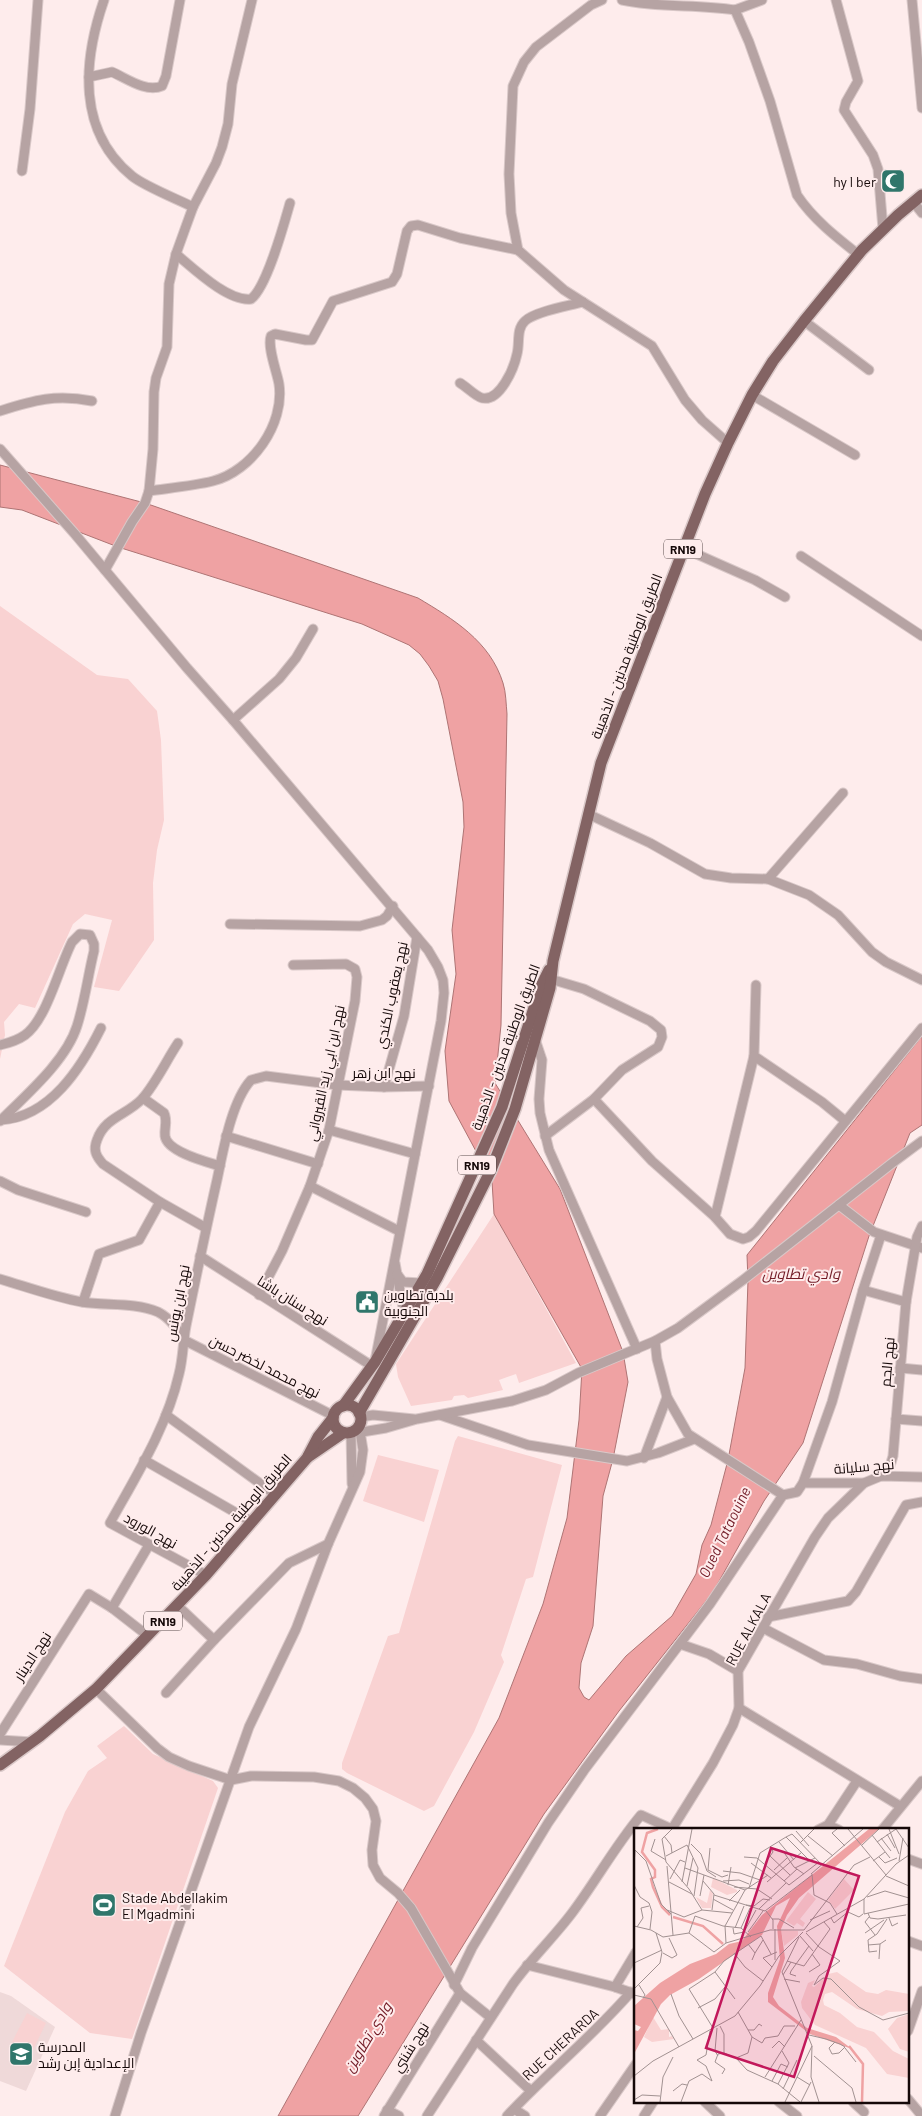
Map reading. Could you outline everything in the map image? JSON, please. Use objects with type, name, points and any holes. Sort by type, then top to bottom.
[{"type":"main road","name":"الطريق الوطنية مدنين - الذهيبة","points":[[307,1458],[356,1426],[408,1316],[491,1170],[515,1109],[525,1056],[553,961],[604,754],[683,548],[728,443],[752,395],[773,361],[804,320],[858,255],[918,199]]},
{"type":"main road","name":"الطريق الوطنية مدنين - الذهيبة","points":[[525,1056],[535,1039],[548,979]]},
{"type":"main road","name":"الطريق الوطنية مدنين - الذهيبة","points":[[343,1406],[408,1316],[429,1278]]},
{"type":"main road","points":[[333,1417],[337,1429],[356,1426],[354,1408],[343,1406]]},
{"type":"main road","name":"RN19","points":[[333,1417],[339,1408],[343,1406]]},
{"type":"main road","name":"الطريق الوطنية مدنين - الذهيبة","points":[[0,1764],[32,1742],[96,1689],[178,1606],[307,1458],[318,1437],[333,1417]]},
{"type":"street","points":[[22,171],[30,109],[38,0]]},
{"type":"street","points":[[104,0],[91,44],[89,76],[91,113],[102,142],[111,156],[133,178],[193,207]]},
{"type":"street","points":[[89,76],[112,72],[132,82],[154,87],[162,86],[166,76],[180,0]]},
{"type":"street","points":[[106,570],[132,522],[145,503],[149,491],[153,449],[154,392],[156,378],[167,347],[169,284],[176,254],[193,207],[216,163],[222,147],[228,124],[232,84],[252,0]]},
{"type":"street","points":[[518,250],[511,213],[509,174],[513,86],[524,62],[536,47],[591,5],[602,0]]},
{"type":"street","points":[[622,0],[650,4],[716,7],[735,10],[762,0]]},
{"type":"street","points":[[836,0],[858,81],[846,102],[844,110],[874,155],[878,169],[884,229]]},
{"type":"street","points":[[912,0],[922,108]]},
{"type":"street","points":[[735,10],[749,42],[770,101],[797,195],[804,206],[824,227],[858,255]]},
{"type":"street","points":[[918,199],[922,213]]},
{"type":"street","points":[[176,254],[201,275],[232,296],[251,300],[260,288],[278,241],[290,202]]},
{"type":"street","points":[[149,491],[214,481],[232,472],[253,455],[276,422],[279,409],[280,386],[270,346],[271,336],[275,334],[312,340],[333,301],[392,282],[397,274],[407,231],[411,226],[418,225],[460,238],[518,250],[564,290],[652,346],[685,400],[702,420],[728,443]]},
{"type":"street","points":[[460,383],[480,397],[488,398],[494,396],[507,379],[518,354],[521,327],[525,321],[583,302]]},
{"type":"street","points":[[804,320],[869,370]]},
{"type":"street","points":[[752,395],[855,455]]},
{"type":"street","points":[[0,411],[53,398],[70,397],[92,401]]},
{"type":"street","points":[[0,449],[393,906],[417,936],[438,967],[443,980],[441,1021],[374,1364]]},
{"type":"street","points":[[683,548],[755,580],[785,597]]},
{"type":"street","points":[[801,556],[922,636]]},
{"type":"street","points":[[234,720],[279,679],[296,658],[313,628]]},
{"type":"street","points":[[768,879],[843,793]]},
{"type":"street","points":[[588,814],[650,843],[705,874],[731,878],[768,879],[809,894],[823,902],[838,915],[872,952],[886,962],[922,980]]},
{"type":"street","points":[[230,924],[360,926],[382,920],[393,906]]},
{"type":"street","points":[[0,1045],[11,1043],[25,1035],[35,1024],[43,1011],[72,942],[80,934],[90,935],[94,944],[94,950],[77,1027],[71,1040],[40,1082],[1,1120]]},
{"type":"street","name":"نهج يعقوب الكندي","points":[[384,1087],[404,1016],[417,936]]},
{"type":"street","name":"نهج ابن ابي زيد القيرواني","points":[[259,1295],[282,1251],[310,1186],[330,1130],[357,977],[355,969],[346,964],[293,966]]},
{"type":"street","points":[[545,1136],[594,1099],[622,1070],[658,1047],[661,1043],[661,1030],[650,1021],[584,989],[548,979]]},
{"type":"street","points":[[715,1217],[754,1056],[756,985]]},
{"type":"street","points":[[1,1120],[14,1118],[34,1110],[57,1093],[86,1054],[101,1028]]},
{"type":"street","points":[[594,1099],[652,1161],[736,1237],[743,1239],[749,1237],[922,1028]]},
{"type":"street","points":[[535,1039],[542,1060],[539,1099],[545,1136],[557,1170],[637,1349]]},
{"type":"street","points":[[178,1043],[143,1098],[106,1123],[100,1130],[95,1151],[103,1164],[160,1202],[206,1228]]},
{"type":"street","points":[[754,1056],[822,1102],[844,1120]]},
{"type":"street","name":"نهج ابن زهر","points":[[251,1080],[266,1076],[337,1085],[428,1086]]},
{"type":"street","name":"نهج ابن يونس","points":[[110,1523],[166,1415],[179,1373],[200,1256],[226,1136],[241,1098],[251,1080]]},
{"type":"street","points":[[143,1098],[164,1113],[166,1124],[165,1137],[170,1145],[182,1154],[220,1166]]},
{"type":"street","points":[[330,1130],[415,1154]]},
{"type":"street","points":[[226,1136],[318,1164]]},
{"type":"street","points":[[356,1426],[386,1428],[416,1419],[512,1401],[546,1390],[578,1373],[655,1341],[678,1328],[743,1280],[922,1141]]},
{"type":"street","points":[[0,1181],[18,1190],[86,1212]]},
{"type":"street","points":[[310,1186],[399,1231]]},
{"type":"street","points":[[83,1302],[99,1254],[139,1240],[160,1202]]},
{"type":"street","points":[[840,1205],[878,1234],[919,1247]]},
{"type":"street","name":"نهج الجم","points":[[881,1476],[890,1466],[893,1456],[906,1302],[922,1226]]},
{"type":"street","points":[[655,1341],[657,1359],[667,1397],[684,1428],[694,1438],[781,1494],[797,1492],[803,1483],[832,1402],[878,1234]]},
{"type":"street","points":[[394,1255],[408,1316]]},
{"type":"street","name":"نهج سنان باشا","points":[[200,1256],[259,1295],[374,1364]]},
{"type":"street","points":[[397,1274],[404,1282],[429,1278]]},
{"type":"street","points":[[0,1279],[83,1302],[133,1306],[160,1313],[173,1324],[184,1340]]},
{"type":"street","points":[[863,1290],[906,1302]]},
{"type":"street","name":"نهج محمد لخضر حسن","points":[[184,1340],[333,1417]]},
{"type":"street","points":[[900,1368],[922,1370]]},
{"type":"street","points":[[644,1458],[667,1397]]},
{"type":"street","points":[[166,1415],[276,1495]]},
{"type":"street","points":[[356,1426],[373,1415],[416,1419]]},
{"type":"street","points":[[440,1415],[528,1446],[627,1461],[644,1458],[694,1438]]},
{"type":"street","points":[[896,1419],[922,1421]]},
{"type":"street","points":[[115,2116],[141,2033],[250,1727],[296,1629],[352,1486],[356,1426]]},
{"type":"street","points":[[144,1460],[252,1522]]},
{"type":"street","name":"نهج سليانة","points":[[803,1483],[864,1483],[881,1476],[922,1477]]},
{"type":"street","name":"RUE ALKALA","points":[[674,1828],[713,1763],[733,1724],[738,1708],[738,1672],[768,1617],[828,1518],[864,1483]]},
{"type":"street","points":[[454,1985],[472,1948],[548,1823],[585,1769],[680,1644],[750,1547],[781,1494]]},
{"type":"street","points":[[768,1617],[848,1601],[856,1592],[906,1505],[922,1502]]},
{"type":"street","name":"نهج الورود","points":[[110,1523],[206,1575]]},
{"type":"street","points":[[148,1636],[112,1608],[149,1544]]},
{"type":"street","points":[[166,1693],[214,1640],[289,1563],[328,1544]]},
{"type":"street","name":"نهج الدينار","points":[[0,1734],[89,1594],[112,1608]]},
{"type":"street","points":[[178,1606],[214,1640]]},
{"type":"street","points":[[763,1628],[824,1660],[857,1664],[900,1676],[922,1679]]},
{"type":"street","points":[[680,1644],[709,1654],[738,1672]]},
{"type":"street","points":[[96,1689],[169,1757],[189,1766],[231,1780],[251,1776],[314,1777],[339,1782],[353,1788],[365,1798],[373,1810],[376,1821],[372,1850],[373,1865],[380,1878],[398,1893],[411,1908],[460,1993],[490,2017]]},
{"type":"street","points":[[738,1708],[900,1806]]},
{"type":"street","points":[[0,1740],[32,1742]]},
{"type":"street","points":[[822,1828],[828,1825],[857,1781]]},
{"type":"street","points":[[884,1828],[922,1781]]},
{"type":"street","points":[[427,2116],[490,2017],[526,1965],[573,1912],[625,1833],[641,1815],[671,1828]]},
{"type":"street","points":[[828,1825],[835,1828]]},
{"type":"street","points":[[910,1860],[922,1864]]},
{"type":"street","points":[[910,1942],[922,1946]]},
{"type":"street","points":[[615,1987],[634,1955]]},
{"type":"street","points":[[526,1965],[633,1993]]},
{"type":"street","points":[[910,2024],[922,1991]]},
{"type":"street","name":"نهج شنني","points":[[386,2113],[460,1993]]},
{"type":"street","name":"RUE CHERARDA","points":[[507,2116],[633,1993]]},
{"type":"street","points":[[476,2040],[531,2091]]},
{"type":"street","points":[[600,2116],[634,2067]]},
{"type":"street","points":[[910,2101],[922,2116]]},
{"type":"street","points":[[644,2116],[652,2104]]},
{"type":"street","points":[[707,2104],[720,2116]]},
{"type":"street","points":[[782,2104],[797,2116]]},
{"type":"street","points":[[854,2104],[864,2112]]},
{"type":"street","points":[[514,2109],[525,2116]]},
{"type":"street","points":[[386,2113],[399,2116]]},
{"type":"shaded area","points":[[0,606],[97,675],[128,679],[157,711],[161,740],[164,820],[157,850],[153,883],[154,940],[119,991],[94,987],[112,920],[85,914],[73,924],[35,1008],[19,1004],[4,1022],[5,1035],[0,1059]]},
{"type":"shaded area","points":[[494,1214],[576,1363],[519,1383],[516,1374],[499,1380],[503,1390],[468,1398],[464,1395],[454,1396],[452,1400],[411,1406],[398,1377],[396,1364]]},
{"type":"shaded area","points":[[458,1436],[562,1465],[533,1577],[526,1579],[501,1655],[504,1662],[474,1732],[434,1806],[424,1811],[347,1773],[342,1769],[342,1763],[388,1636],[399,1633]]},
{"type":"shaded area","points":[[378,1455],[439,1470],[424,1522],[363,1501]]},
{"type":"shaded area","name":"Stade Abdelاakim El Mgadmini","points":[[124,1726],[153,1754],[213,1781],[218,1788],[132,2039],[90,2033],[4,1966],[65,1812],[88,1771],[107,1758],[97,1746]]},
{"type":"shaded area","name":"المدرسة الإعدادية إبن رشد","points":[[0,1992],[11,1996],[55,2027],[26,2091],[0,2081]]},
{"type":"shaded area","points":[[27,2013],[46,2023],[29,2058],[9,2048]]},
{"type":"water","name":"وادي تطاوين","points":[[0,465],[145,503],[418,598],[444,614],[469,633],[480,643],[497,668],[504,687],[507,714],[501,1025],[495,1083],[560,1189],[623,1352],[628,1382],[613,1459],[603,1496],[593,1626],[581,1663],[579,1688],[584,1697],[589,1700],[626,1656],[672,1616],[696,1574],[702,1545],[711,1525],[728,1460],[745,1368],[747,1255],[922,1036],[922,1125],[910,1133],[869,1236],[803,1443],[764,1501],[713,1592],[619,1711],[544,1814],[358,2116],[278,2116],[499,1718],[543,1604],[567,1518],[579,1420],[582,1369],[494,1214],[492,1181],[449,1101],[445,1051],[456,974],[452,930],[464,827],[463,802],[443,699],[438,681],[420,654],[409,645],[362,624],[118,547],[22,510],[0,507]]},
{"type":"place","name":"hy l ber","points":[[893,181]]},
{"type":"place","name":"بلدية تطاوين الجنوبية","points":[[367,1302]]},
{"type":"place","name":"Stade Abdelاakim El Mgadmini","points":[[104,1905]]},
{"type":"place","name":"المدرسة الإعدادية إبن رشد","points":[[21,2054]]},
{"type":"water label","name":"Oued Tataouine","points":[[724,1532]]}]
